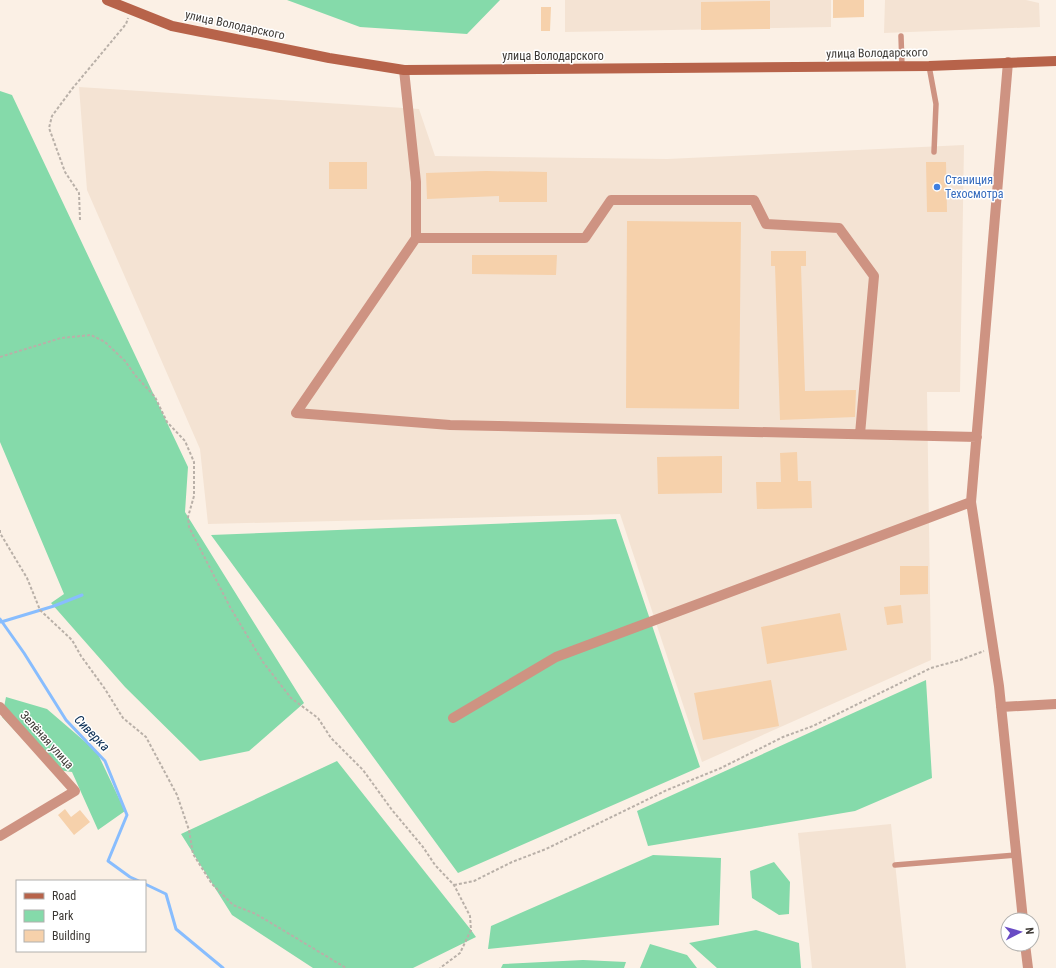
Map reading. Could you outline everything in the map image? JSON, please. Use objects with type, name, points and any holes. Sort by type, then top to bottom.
[{"type":"main road","name":"улица Володарского","points":[[107,0],[172,26],[329,58],[404,70],[929,66],[1056,61]]},
{"type":"street","points":[[1008,62],[971,502],[1001,706],[1022,912]]},
{"type":"street","points":[[404,70],[416,182],[416,238],[296,412],[450,425],[977,437]]},
{"type":"street","points":[[416,238],[585,238],[611,200],[754,200],[766,224],[839,228],[874,276],[860,434]]},
{"type":"street","points":[[453,718],[556,657],[971,502]]},
{"type":"street","points":[[1001,706],[1056,704]]},
{"type":"street","name":"Зелёная улица","points":[[0,707],[75,791],[0,836]]},
{"type":"street","points":[[1027,952],[1028,968]]},
{"type":"lane","points":[[901,36],[902,66]]},
{"type":"lane","points":[[929,66],[936,104],[934,152]]},
{"type":"lane","points":[[895,865],[1016,855]]},
{"type":"path","points":[[80,220],[79,193],[64,172],[49,128],[52,116],[72,89],[126,24],[131,10]]},
{"type":"path","points":[[0,357],[61,338],[91,334],[105,342],[125,361],[135,375],[155,397],[166,422],[184,442],[194,462],[194,496],[188,517],[189,527],[230,608],[262,662],[291,698],[318,718],[331,738],[363,770],[392,810],[423,847],[435,865],[454,885],[470,916],[471,930],[460,953],[440,968]]},
{"type":"path","points":[[0,530],[0,533],[27,578],[40,610],[72,640],[81,656],[105,689],[123,718],[146,737],[177,795],[189,830],[194,854],[212,884],[233,905],[256,914],[346,968]]},
{"type":"path","points":[[454,885],[474,881],[512,862],[546,849],[667,790],[721,768],[782,737],[813,726],[931,668],[960,660],[993,648]]},
{"type":"shaded area","points":[[565,0],[831,0],[831,27],[565,32]]},
{"type":"shaded area","points":[[885,0],[1026,0],[1039,3],[1040,27],[884,33]]},
{"type":"shaded area","points":[[79,87],[419,109],[435,156],[667,159],[964,145],[960,392],[927,392],[931,660],[702,762],[620,514],[208,524],[200,449],[87,190]]},
{"type":"shaded area","points":[[891,824],[906,968],[812,968],[798,833]]},
{"type":"green space","points":[[287,0],[500,0],[467,34],[360,27]]},
{"type":"green space","points":[[0,91],[12,95],[188,467],[185,512],[304,703],[249,751],[200,761],[125,687],[51,603],[64,594],[0,442]]},
{"type":"green space","points":[[616,519],[700,767],[458,873],[211,535]]},
{"type":"green space","points":[[926,680],[932,778],[855,811],[648,846],[637,811]]},
{"type":"green space","points":[[6,697],[47,709],[97,752],[125,811],[98,830],[72,772],[51,769],[2,717]]},
{"type":"green space","points":[[337,761],[476,937],[413,968],[313,968],[232,915],[181,834]]},
{"type":"green space","points":[[653,855],[721,858],[719,925],[488,949],[491,926]]},
{"type":"green space","points":[[774,862],[790,882],[789,914],[779,915],[752,898],[750,871]]},
{"type":"green space","points":[[756,930],[799,943],[801,968],[717,968],[689,943]]},
{"type":"green space","points":[[650,944],[687,955],[697,968],[640,968]]},
{"type":"green space","points":[[583,960],[626,962],[624,968],[501,968],[503,964]]},
{"type":"building","points":[[833,0],[864,0],[864,17],[833,18]]},
{"type":"building","points":[[770,1],[770,29],[701,30],[701,2]]},
{"type":"building","points":[[541,7],[551,7],[550,31],[541,31]]},
{"type":"building","points":[[329,162],[367,162],[367,189],[329,189]]},
{"type":"building","name":"Станиция Техосмотра","points":[[926,162],[946,162],[947,212],[927,212]]},
{"type":"building","points":[[486,171],[547,172],[547,202],[499,202],[499,196],[427,199],[426,173]]},
{"type":"building","points":[[627,221],[741,222],[739,409],[626,408]]},
{"type":"building","points":[[771,251],[806,251],[806,266],[801,266],[805,391],[856,390],[855,417],[780,420],[775,266],[771,266]]},
{"type":"building","points":[[472,255],[557,255],[556,275],[472,274]]},
{"type":"building","points":[[797,452],[798,481],[811,481],[812,508],[757,509],[756,482],[781,482],[780,453]]},
{"type":"building","points":[[722,456],[722,493],[658,494],[657,457]]},
{"type":"building","points":[[900,566],[928,566],[928,594],[900,595]]},
{"type":"building","points":[[901,605],[903,623],[887,625],[884,607]]},
{"type":"building","points":[[840,613],[847,650],[767,664],[761,627]]},
{"type":"building","points":[[771,680],[779,726],[703,740],[694,693]]},
{"type":"building","points":[[65,809],[71,817],[80,810],[90,822],[74,835],[58,815]]},
{"type":"waterway","points":[[1,622],[54,606],[82,595]]},
{"type":"waterway","name":"Сиверка","points":[[0,619],[24,653],[66,720],[105,761],[127,815],[108,861],[130,877],[137,880]]},
{"type":"waterway","name":"Сиверка","points":[[146,884],[166,894],[176,929],[223,968]]},
{"type":"place","name":"Станиция Техосмотра","points":[[937,187]]}]
